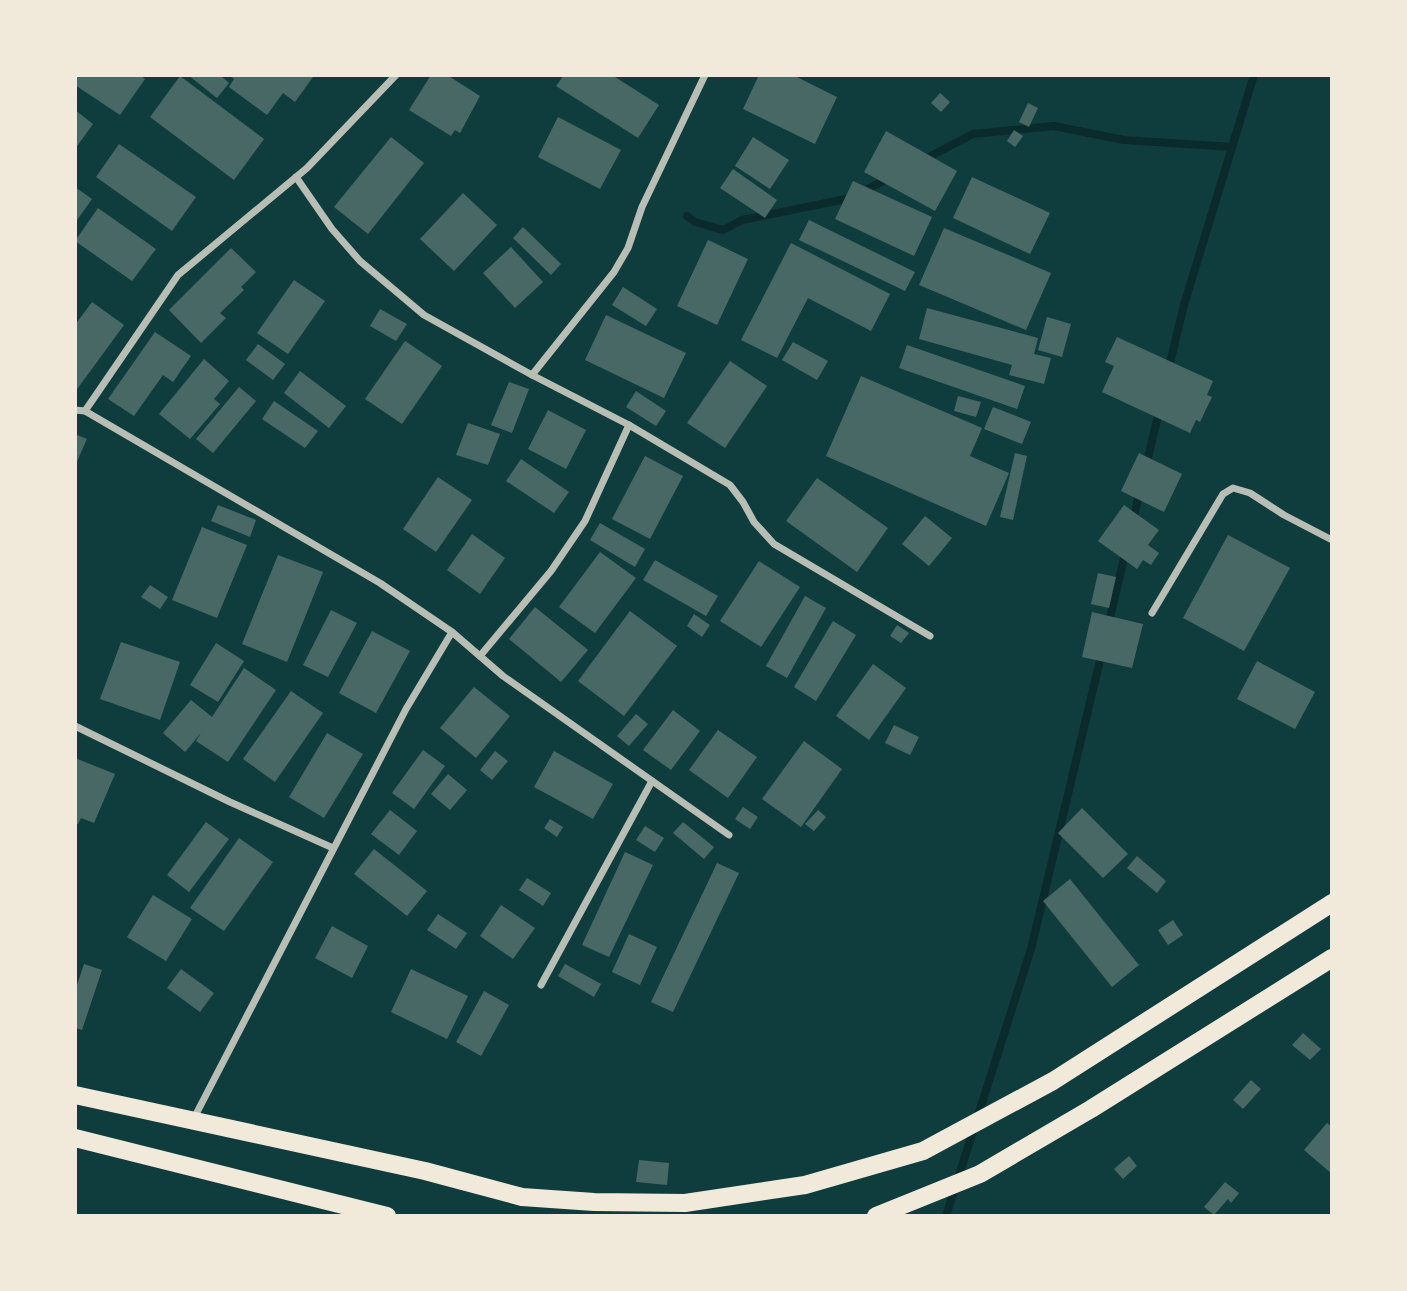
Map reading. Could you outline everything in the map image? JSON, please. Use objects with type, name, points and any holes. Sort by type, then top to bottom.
[{"type":"main road","points":[[75,1095],[425,1171],[522,1197],[594,1202],[685,1203],[806,1185],[928,1148],[1053,1081],[1332,903]]},
{"type":"main road","points":[[876,1216],[980,1174],[1091,1109],[1332,958]]},
{"type":"main road","points":[[75,1138],[361,1213],[387,1216]]},
{"type":"street","points":[[85,411],[178,275],[296,177],[396,75]]},
{"type":"street","points":[[532,375],[614,272],[628,248],[642,207],[705,75]]},
{"type":"street","points":[[296,177],[332,229],[360,261],[384,284],[424,315],[629,425],[730,485],[754,522],[774,544],[930,636]]},
{"type":"street","points":[[75,410],[85,411],[368,576],[452,632],[503,676],[729,835]]},
{"type":"street","points":[[481,656],[551,571],[585,521],[629,425]]},
{"type":"street","points":[[1152,613],[1223,494],[1233,488],[1250,492],[1284,515],[1332,540]]},
{"type":"street","points":[[193,1120],[407,709],[452,632]]},
{"type":"street","points":[[75,726],[230,802],[334,848]]},
{"type":"street","points":[[541,985],[652,781]]},
{"type":"building","points":[[75,75],[140,75],[145,79],[120,115],[75,85]]},
{"type":"building","points":[[188,75],[220,75],[229,83],[217,98]]},
{"type":"building","points":[[229,75],[313,77],[295,102],[283,93],[267,115],[229,87],[234,79]]},
{"type":"building","points":[[431,75],[447,75],[480,96],[460,133],[455,130],[451,136],[409,110]]},
{"type":"building","points":[[564,75],[612,75],[659,105],[638,138],[556,86]]},
{"type":"building","points":[[759,75],[793,75],[837,97],[815,144],[743,109]]},
{"type":"building","points":[[180,76],[264,139],[234,180],[150,117]]},
{"type":"building","points":[[940,93],[950,102],[941,112],[931,103]]},
{"type":"building","points":[[1028,103],[1038,108],[1029,127],[1019,122]]},
{"type":"building","points":[[75,110],[93,124],[75,149]]},
{"type":"building","points":[[558,117],[621,150],[600,189],[538,157]]},
{"type":"building","points":[[1014,130],[1023,136],[1015,147],[1007,141]]},
{"type":"building","points":[[886,131],[957,171],[935,211],[864,172]]},
{"type":"building","points":[[391,137],[424,163],[368,234],[334,207]]},
{"type":"building","points":[[753,137],[789,160],[770,189],[735,166]]},
{"type":"building","points":[[119,144],[196,197],[172,231],[96,177]]},
{"type":"building","points":[[733,169],[777,200],[765,218],[720,188]]},
{"type":"building","points":[[972,177],[1050,213],[1030,254],[953,218]]},
{"type":"building","points":[[853,181],[932,217],[914,256],[835,219]]},
{"type":"building","points":[[75,187],[92,199],[75,223]]},
{"type":"building","points":[[463,193],[497,225],[454,271],[420,239]]},
{"type":"building","points":[[98,208],[156,249],[132,281],[75,241]]},
{"type":"building","points":[[809,220],[915,272],[905,291],[799,240]]},
{"type":"building","points":[[523,227],[561,264],[551,275],[513,238]]},
{"type":"building","points":[[944,228],[1051,273],[1026,330],[919,285]]},
{"type":"building","points":[[708,240],[748,259],[717,325],[677,306]]},
{"type":"building","points":[[791,243],[890,294],[871,331],[808,298],[777,358],[741,340]]},
{"type":"building","points":[[511,247],[543,282],[515,308],[483,273]]},
{"type":"building","points":[[231,248],[256,272],[241,287],[244,290],[220,313],[226,318],[201,343],[169,310]]},
{"type":"building","points":[[294,280],[325,301],[288,354],[257,333]]},
{"type":"building","points":[[623,287],[657,309],[646,326],[612,305]]},
{"type":"building","points":[[92,302],[124,325],[75,392],[75,325]]},
{"type":"building","points":[[927,308],[1038,338],[1034,354],[1051,358],[1044,384],[1009,375],[1012,365],[919,339]]},
{"type":"building","points":[[380,309],[407,324],[396,341],[370,326]]},
{"type":"building","points":[[606,315],[686,353],[664,398],[585,360]]},
{"type":"building","points":[[1047,317],[1071,324],[1062,357],[1038,350]]},
{"type":"building","points":[[155,332],[191,356],[173,382],[163,375],[134,416],[108,399]]},
{"type":"building","points":[[1117,337],[1213,381],[1207,395],[1212,397],[1200,422],[1196,420],[1190,433],[1102,392],[1114,366],[1105,362]]},
{"type":"building","points":[[405,341],[442,366],[402,424],[365,399]]},
{"type":"building","points":[[793,342],[828,361],[817,380],[782,360]]},
{"type":"building","points":[[258,344],[285,364],[273,380],[246,360]]},
{"type":"building","points":[[907,345],[1025,386],[1017,409],[899,368]]},
{"type":"building","points":[[204,359],[229,381],[214,399],[220,404],[190,439],[159,414]]},
{"type":"building","points":[[730,361],[767,386],[725,448],[687,423]]},
{"type":"building","points":[[300,371],[346,406],[329,428],[284,393]]},
{"type":"building","points":[[861,376],[982,428],[970,456],[1009,473],[986,526],[826,456]]},
{"type":"building","points":[[509,382],[529,389],[512,433],[491,425]]},
{"type":"building","points":[[239,387],[256,401],[213,453],[196,439]]},
{"type":"building","points":[[636,391],[666,411],[656,426],[626,407]]},
{"type":"building","points":[[958,396],[981,402],[976,417],[954,411]]},
{"type":"building","points":[[274,401],[318,431],[305,448],[262,419]]},
{"type":"building","points":[[993,407],[1031,422],[1022,444],[984,429]]},
{"type":"building","points":[[548,410],[586,430],[566,469],[528,449]]},
{"type":"building","points":[[468,423],[500,434],[488,465],[456,455]]},
{"type":"building","points":[[75,434],[87,439],[75,466]]},
{"type":"building","points":[[1015,453],[1027,456],[1013,520],[1000,517]]},
{"type":"building","points":[[1139,453],[1182,474],[1164,512],[1121,491]]},
{"type":"building","points":[[645,456],[683,476],[650,539],[612,519]]},
{"type":"building","points":[[521,459],[569,492],[554,513],[506,481]]},
{"type":"building","points":[[438,477],[472,500],[436,552],[403,529]]},
{"type":"building","points":[[817,478],[888,528],[857,572],[786,521]]},
{"type":"building","points":[[218,505],[256,520],[250,537],[211,521]]},
{"type":"building","points":[[1124,505],[1159,530],[1148,545],[1159,553],[1151,565],[1143,560],[1137,569],[1098,541]]},
{"type":"building","points":[[925,516],[952,538],[929,566],[902,544]]},
{"type":"building","points":[[600,523],[645,549],[635,567],[590,540]]},
{"type":"building","points":[[202,527],[247,545],[217,618],[172,600]]},
{"type":"building","points":[[472,534],[505,558],[480,594],[447,570]]},
{"type":"building","points":[[1228,535],[1290,568],[1244,651],[1183,618]]},
{"type":"building","points":[[600,552],[636,578],[595,633],[559,607]]},
{"type":"building","points":[[278,555],[323,572],[287,662],[242,644]]},
{"type":"building","points":[[655,560],[718,596],[706,616],[643,580]]},
{"type":"building","points":[[759,561],[800,587],[761,647],[720,621]]},
{"type":"building","points":[[1098,573],[1116,577],[1109,608],[1091,604]]},
{"type":"building","points":[[150,585],[168,597],[160,609],[141,597]]},
{"type":"building","points":[[805,596],[826,608],[787,678],[766,666]]},
{"type":"building","points":[[535,607],[588,650],[561,682],[509,639]]},
{"type":"building","points":[[331,610],[357,623],[328,677],[303,665]]},
{"type":"building","points":[[630,611],[677,646],[624,716],[578,681]]},
{"type":"building","points":[[1092,612],[1143,624],[1132,668],[1082,657]]},
{"type":"building","points":[[694,614],[710,625],[702,637],[687,626]]},
{"type":"building","points":[[833,621],[856,635],[816,701],[794,687]]},
{"type":"building","points":[[897,625],[909,633],[901,643],[890,636]]},
{"type":"building","points":[[372,631],[410,651],[376,713],[339,693]]},
{"type":"building","points":[[121,642],[180,662],[160,720],[100,699]]},
{"type":"building","points":[[216,643],[244,661],[218,702],[190,685]]},
{"type":"building","points":[[1257,661],[1315,692],[1295,729],[1237,699]]},
{"type":"building","points":[[873,664],[906,688],[869,740],[836,716]]},
{"type":"building","points":[[244,668],[276,690],[228,762],[196,741],[201,733],[185,752],[163,733],[191,700],[212,717]]},
{"type":"building","points":[[474,687],[510,716],[476,758],[440,728]]},
{"type":"building","points":[[291,691],[323,713],[275,782],[243,759]]},
{"type":"building","points":[[673,710],[700,731],[671,770],[643,750]]},
{"type":"building","points":[[636,714],[648,724],[629,746],[617,736]]},
{"type":"building","points":[[894,725],[919,737],[910,755],[885,743]]},
{"type":"building","points":[[718,730],[757,757],[728,798],[689,770]]},
{"type":"building","points":[[327,733],[363,754],[324,818],[289,797]]},
{"type":"building","points":[[804,741],[842,769],[801,827],[762,799]]},
{"type":"building","points":[[423,750],[445,766],[414,809],[392,793]]},
{"type":"building","points":[[495,751],[508,761],[492,780],[480,770]]},
{"type":"building","points":[[554,751],[613,784],[593,819],[534,787]]},
{"type":"building","points":[[75,758],[115,774],[94,823],[81,818],[78,824],[75,823]]},
{"type":"building","points":[[448,774],[467,790],[450,810],[431,794]]},
{"type":"building","points":[[743,807],[758,817],[750,829],[735,819]]},
{"type":"building","points":[[1082,808],[1128,854],[1103,878],[1058,833]]},
{"type":"building","points":[[390,810],[417,831],[399,855],[371,834]]},
{"type":"building","points":[[818,810],[826,817],[814,831],[805,824]]},
{"type":"building","points":[[550,819],[563,827],[557,837],[544,828]]},
{"type":"building","points":[[206,822],[229,839],[189,892],[167,875]]},
{"type":"building","points":[[683,822],[714,847],[704,859],[673,833]]},
{"type":"building","points":[[645,826],[664,838],[655,852],[636,840]]},
{"type":"building","points":[[239,838],[273,862],[224,931],[190,908]]},
{"type":"building","points":[[374,849],[427,891],[407,916],[354,874]]},
{"type":"building","points":[[625,852],[653,865],[609,957],[582,945]]},
{"type":"building","points":[[1137,856],[1166,881],[1157,893],[1127,868]]},
{"type":"building","points":[[717,863],[739,873],[673,1012],[651,1002]]},
{"type":"building","points":[[527,878],[551,893],[543,906],[519,890]]},
{"type":"building","points":[[1070,879],[1139,965],[1112,987],[1043,901]]},
{"type":"building","points":[[153,895],[192,919],[166,961],[127,937]]},
{"type":"building","points":[[501,905],[535,928],[513,959],[480,936]]},
{"type":"building","points":[[438,914],[467,933],[456,949],[427,930]]},
{"type":"building","points":[[1173,920],[1183,935],[1168,945],[1158,930]]},
{"type":"building","points":[[332,926],[368,946],[352,978],[315,958]]},
{"type":"building","points":[[629,934],[657,947],[640,985],[612,972]]},
{"type":"building","points":[[84,964],[102,970],[82,1030],[75,1028],[75,991]]},
{"type":"building","points":[[565,964],[601,984],[594,997],[558,976]]},
{"type":"building","points":[[181,969],[214,993],[200,1012],[167,988]]},
{"type":"building","points":[[411,969],[468,996],[447,1039],[391,1012]]},
{"type":"building","points":[[484,991],[509,1005],[481,1056],[456,1042]]},
{"type":"building","points":[[1303,1033],[1321,1049],[1310,1060],[1292,1045]]},
{"type":"building","points":[[1251,1080],[1261,1089],[1243,1109],[1233,1100]]},
{"type":"building","points":[[1327,1123],[1332,1127],[1332,1174],[1304,1150]]},
{"type":"building","points":[[1129,1156],[1137,1166],[1123,1179],[1114,1169]]},
{"type":"building","points":[[639,1160],[669,1163],[667,1185],[636,1182]]},
{"type":"building","points":[[1225,1182],[1239,1193],[1231,1203],[1228,1199],[1214,1215],[1204,1207]]},
{"type":"waterway","points":[[1168,371],[1184,305],[1254,75]]},
{"type":"waterway","points":[[921,161],[973,134],[1054,126],[1124,140],[1232,147]]},
{"type":"waterway","points":[[862,192],[891,177]]},
{"type":"waterway","points":[[687,216],[695,222],[723,230],[742,220],[851,198]]},
{"type":"waterway","points":[[1146,466],[1160,407]]},
{"type":"waterway","points":[[1133,521],[1140,489]]},
{"type":"waterway","points":[[1108,626],[1126,550]]},
{"type":"waterway","points":[[946,1216],[1031,949],[1102,652]]}]
